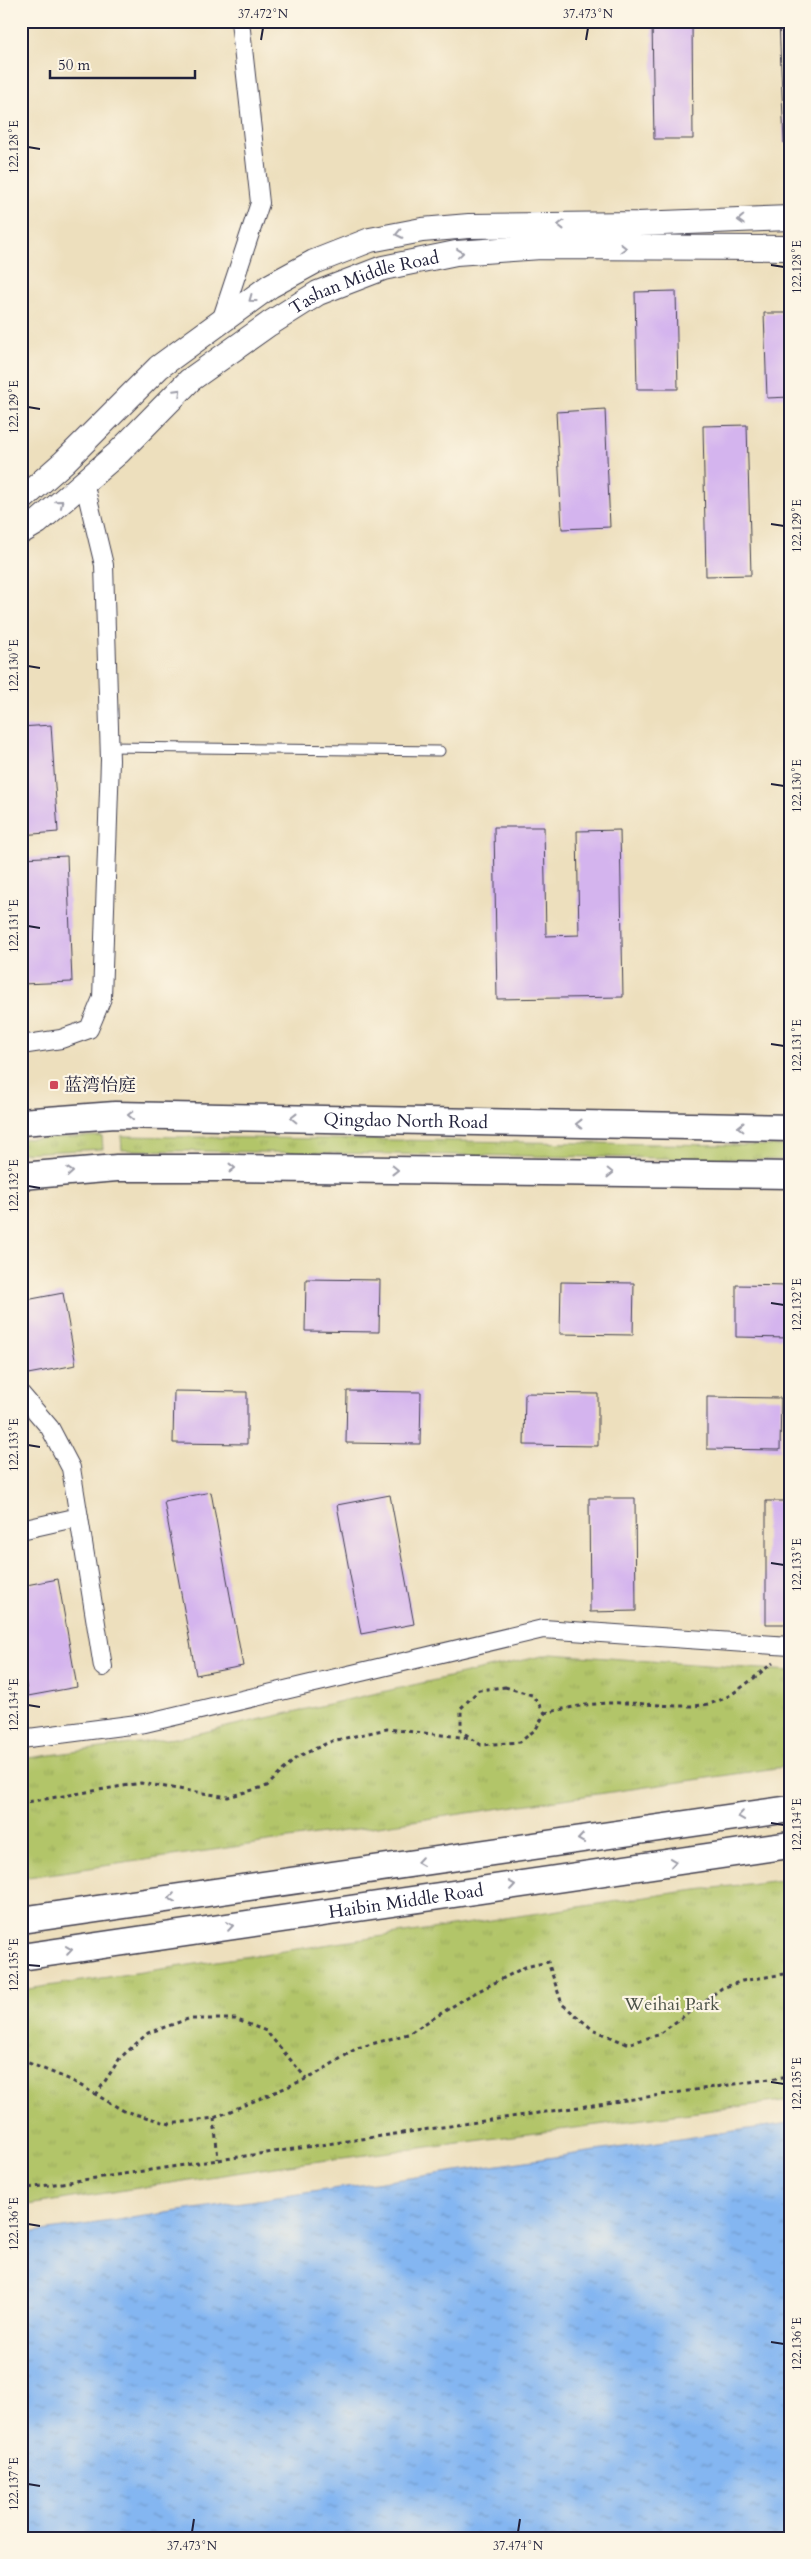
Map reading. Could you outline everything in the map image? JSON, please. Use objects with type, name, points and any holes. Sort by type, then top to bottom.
[{"type":"main road","name":"Tashan Middle Road","points":[[21,500],[64,462],[159,367],[270,286],[314,262],[370,240],[422,230],[469,226],[638,224],[790,218]]},
{"type":"main road","name":"Tashan Middle Road","points":[[21,532],[38,522],[118,453],[190,380],[269,324],[318,293],[384,268],[456,253],[541,248],[790,248]]},
{"type":"main road","name":"Qingdao North Road","points":[[21,1122],[115,1115],[790,1128]]},
{"type":"main road","points":[[21,1176],[118,1168],[790,1175]]},
{"type":"main road","name":"Haibin Middle Road","points":[[21,1920],[790,1809]]},
{"type":"main road","name":"Haibin Middle Road","points":[[21,1957],[790,1845]]},
{"type":"street","points":[[221,321],[260,202],[240,21]]},
{"type":"street","points":[[21,1045],[61,1039],[89,1029],[102,998],[109,747],[104,565],[84,482]]},
{"type":"street","points":[[21,1394],[50,1428],[71,1468],[103,1667]]},
{"type":"street","points":[[21,1530],[79,1517]]},
{"type":"street","points":[[21,1739],[145,1723],[543,1629],[790,1646]]},
{"type":"lane","points":[[109,747],[440,751]]},
{"type":"path","points":[[545,1712],[586,1704],[624,1703],[669,1706],[713,1703],[740,1688],[776,1661]]},
{"type":"path","points":[[505,1688],[532,1695],[545,1712],[536,1729],[520,1742],[481,1745],[461,1731],[461,1708],[479,1690],[505,1688]]},
{"type":"path","points":[[21,1803],[141,1783],[228,1797],[267,1786],[297,1757],[332,1741],[387,1729],[470,1738]]},
{"type":"path","points":[[21,2060],[70,2080],[124,2111],[170,2124],[214,2118],[306,2078],[357,2048],[408,2034],[469,1996],[525,1966],[548,1962],[562,2004],[592,2029],[627,2044],[658,2035],[722,1988],[742,1980],[790,1973]]},
{"type":"path","points":[[96,2094],[120,2058],[148,2033],[188,2019],[235,2019],[266,2030],[306,2078]]},
{"type":"path","points":[[21,2189],[790,2076]]},
{"type":"path","points":[[214,2118],[218,2159]]},
{"type":"green space","points":[[102,1136],[103,1149],[21,1153],[21,1139]]},
{"type":"green space","points":[[121,1136],[790,1146],[790,1160],[122,1150]]},
{"type":"green space","points":[[551,1654],[790,1671],[790,1766],[21,1878],[21,1759],[182,1737]]},
{"type":"green space","name":"Weihai Park","points":[[790,1879],[790,2100],[281,2166],[21,2206],[21,1990],[680,1892]]},
{"type":"water","points":[[790,2123],[790,2538],[21,2538],[21,2234]]},
{"type":"building","points":[[652,21],[692,21],[693,139],[654,139]]},
{"type":"building","points":[[779,21],[790,21],[790,143],[784,143]]},
{"type":"building","points":[[676,291],[678,389],[637,389],[635,292]]},
{"type":"building","points":[[764,313],[790,313],[790,397],[767,398]]},
{"type":"building","points":[[605,409],[610,527],[562,529],[556,412]]},
{"type":"building","points":[[747,425],[751,575],[706,576],[703,426]]},
{"type":"building","points":[[51,725],[58,832],[21,835],[21,727]]},
{"type":"building","points":[[494,827],[544,827],[546,936],[579,935],[577,831],[620,830],[623,997],[497,999]]},
{"type":"building","points":[[67,856],[72,982],[22,984],[21,858]]},
{"type":"building","points":[[306,1279],[380,1280],[379,1332],[305,1331]]},
{"type":"building","points":[[561,1282],[634,1283],[633,1335],[560,1334]]},
{"type":"building","points":[[736,1285],[790,1286],[790,1338],[736,1337]]},
{"type":"building","points":[[63,1293],[76,1365],[28,1374],[21,1337],[21,1301]]},
{"type":"building","points":[[174,1391],[247,1392],[247,1444],[173,1443]]},
{"type":"building","points":[[347,1391],[421,1392],[420,1444],[346,1443]]},
{"type":"building","points":[[525,1393],[598,1394],[598,1446],[524,1445]]},
{"type":"building","points":[[707,1397],[781,1398],[780,1450],[707,1449]]},
{"type":"building","points":[[211,1492],[243,1666],[196,1675],[164,1501]]},
{"type":"building","points":[[390,1495],[414,1624],[361,1634],[337,1505]]},
{"type":"building","points":[[589,1498],[635,1498],[636,1611],[590,1612]]},
{"type":"building","points":[[766,1501],[790,1501],[790,1624],[766,1624]]},
{"type":"building","points":[[58,1579],[77,1687],[28,1696],[21,1657],[21,1586]]},
{"type":"place","name":"蓝湾怡庭","points":[[54,1085]]}]
